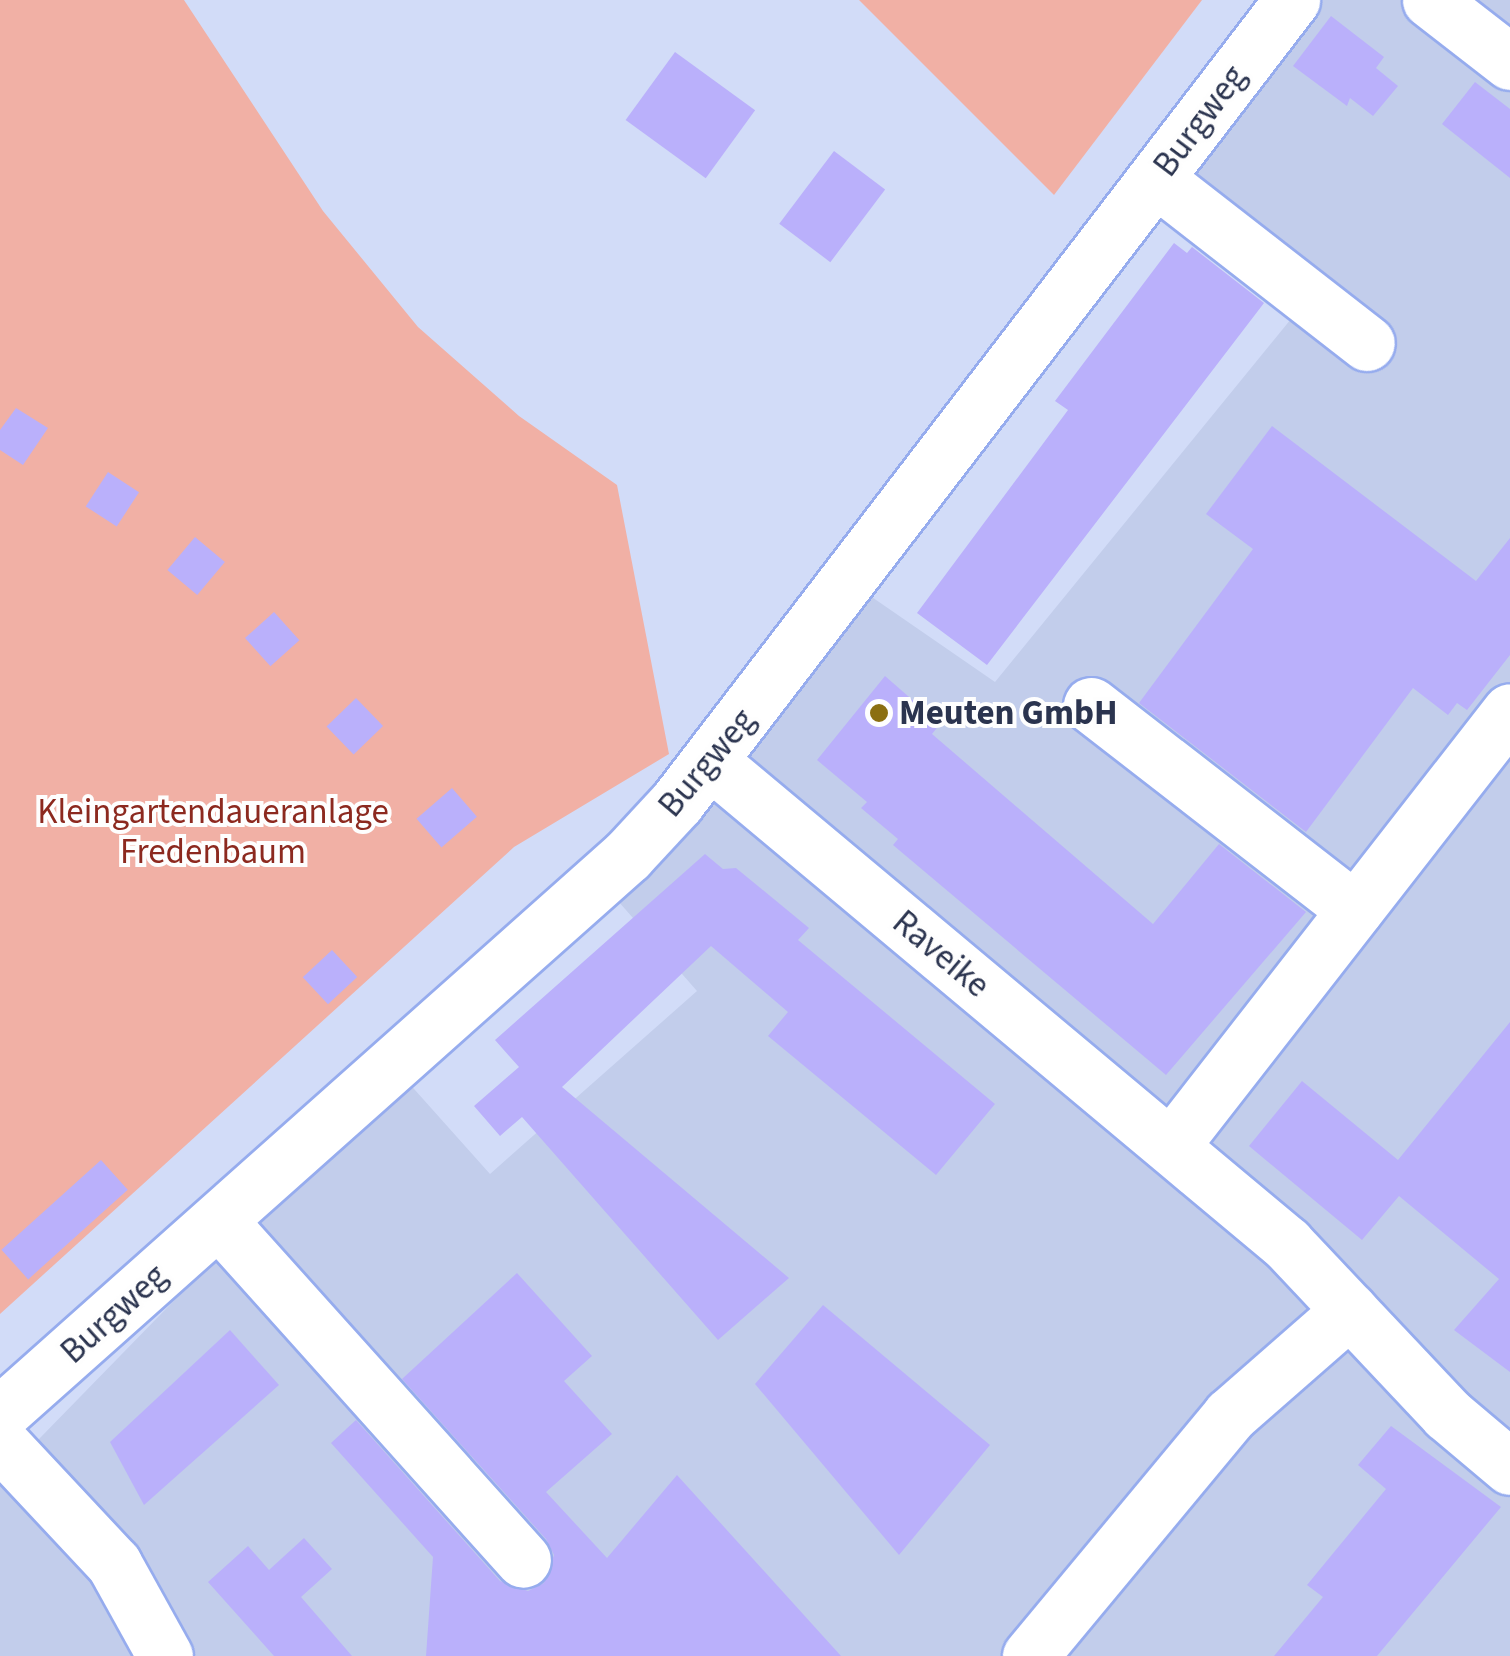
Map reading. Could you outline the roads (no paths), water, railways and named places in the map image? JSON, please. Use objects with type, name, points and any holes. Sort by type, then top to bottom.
[{"type":"street","name":"Burgweg","points":[[0,1414],[628,855],[712,763],[1292,0]]},
{"type":"street","points":[[1430,0],[1510,62]]},
{"type":"street","points":[[1156,179],[1367,343]]},
{"type":"street","points":[[1091,706],[1355,910]]},
{"type":"street","points":[[1171,1146],[1510,712]]},
{"type":"street","name":"Raveike","points":[[712,763],[1287,1244],[1447,1414],[1510,1466]]},
{"type":"street","points":[[219,1220],[523,1560]]},
{"type":"street","points":[[1030,1656],[1230,1416],[1350,1310]]},
{"type":"street","points":[[0,1442],[114,1564],[165,1656]]},
{"type":"place","name":"Meuten GmbH","points":[[879,713]]},
{"type":"park label","name":"Kleingartendaueranlage Fredenbaum","points":[[213,832]]}]
